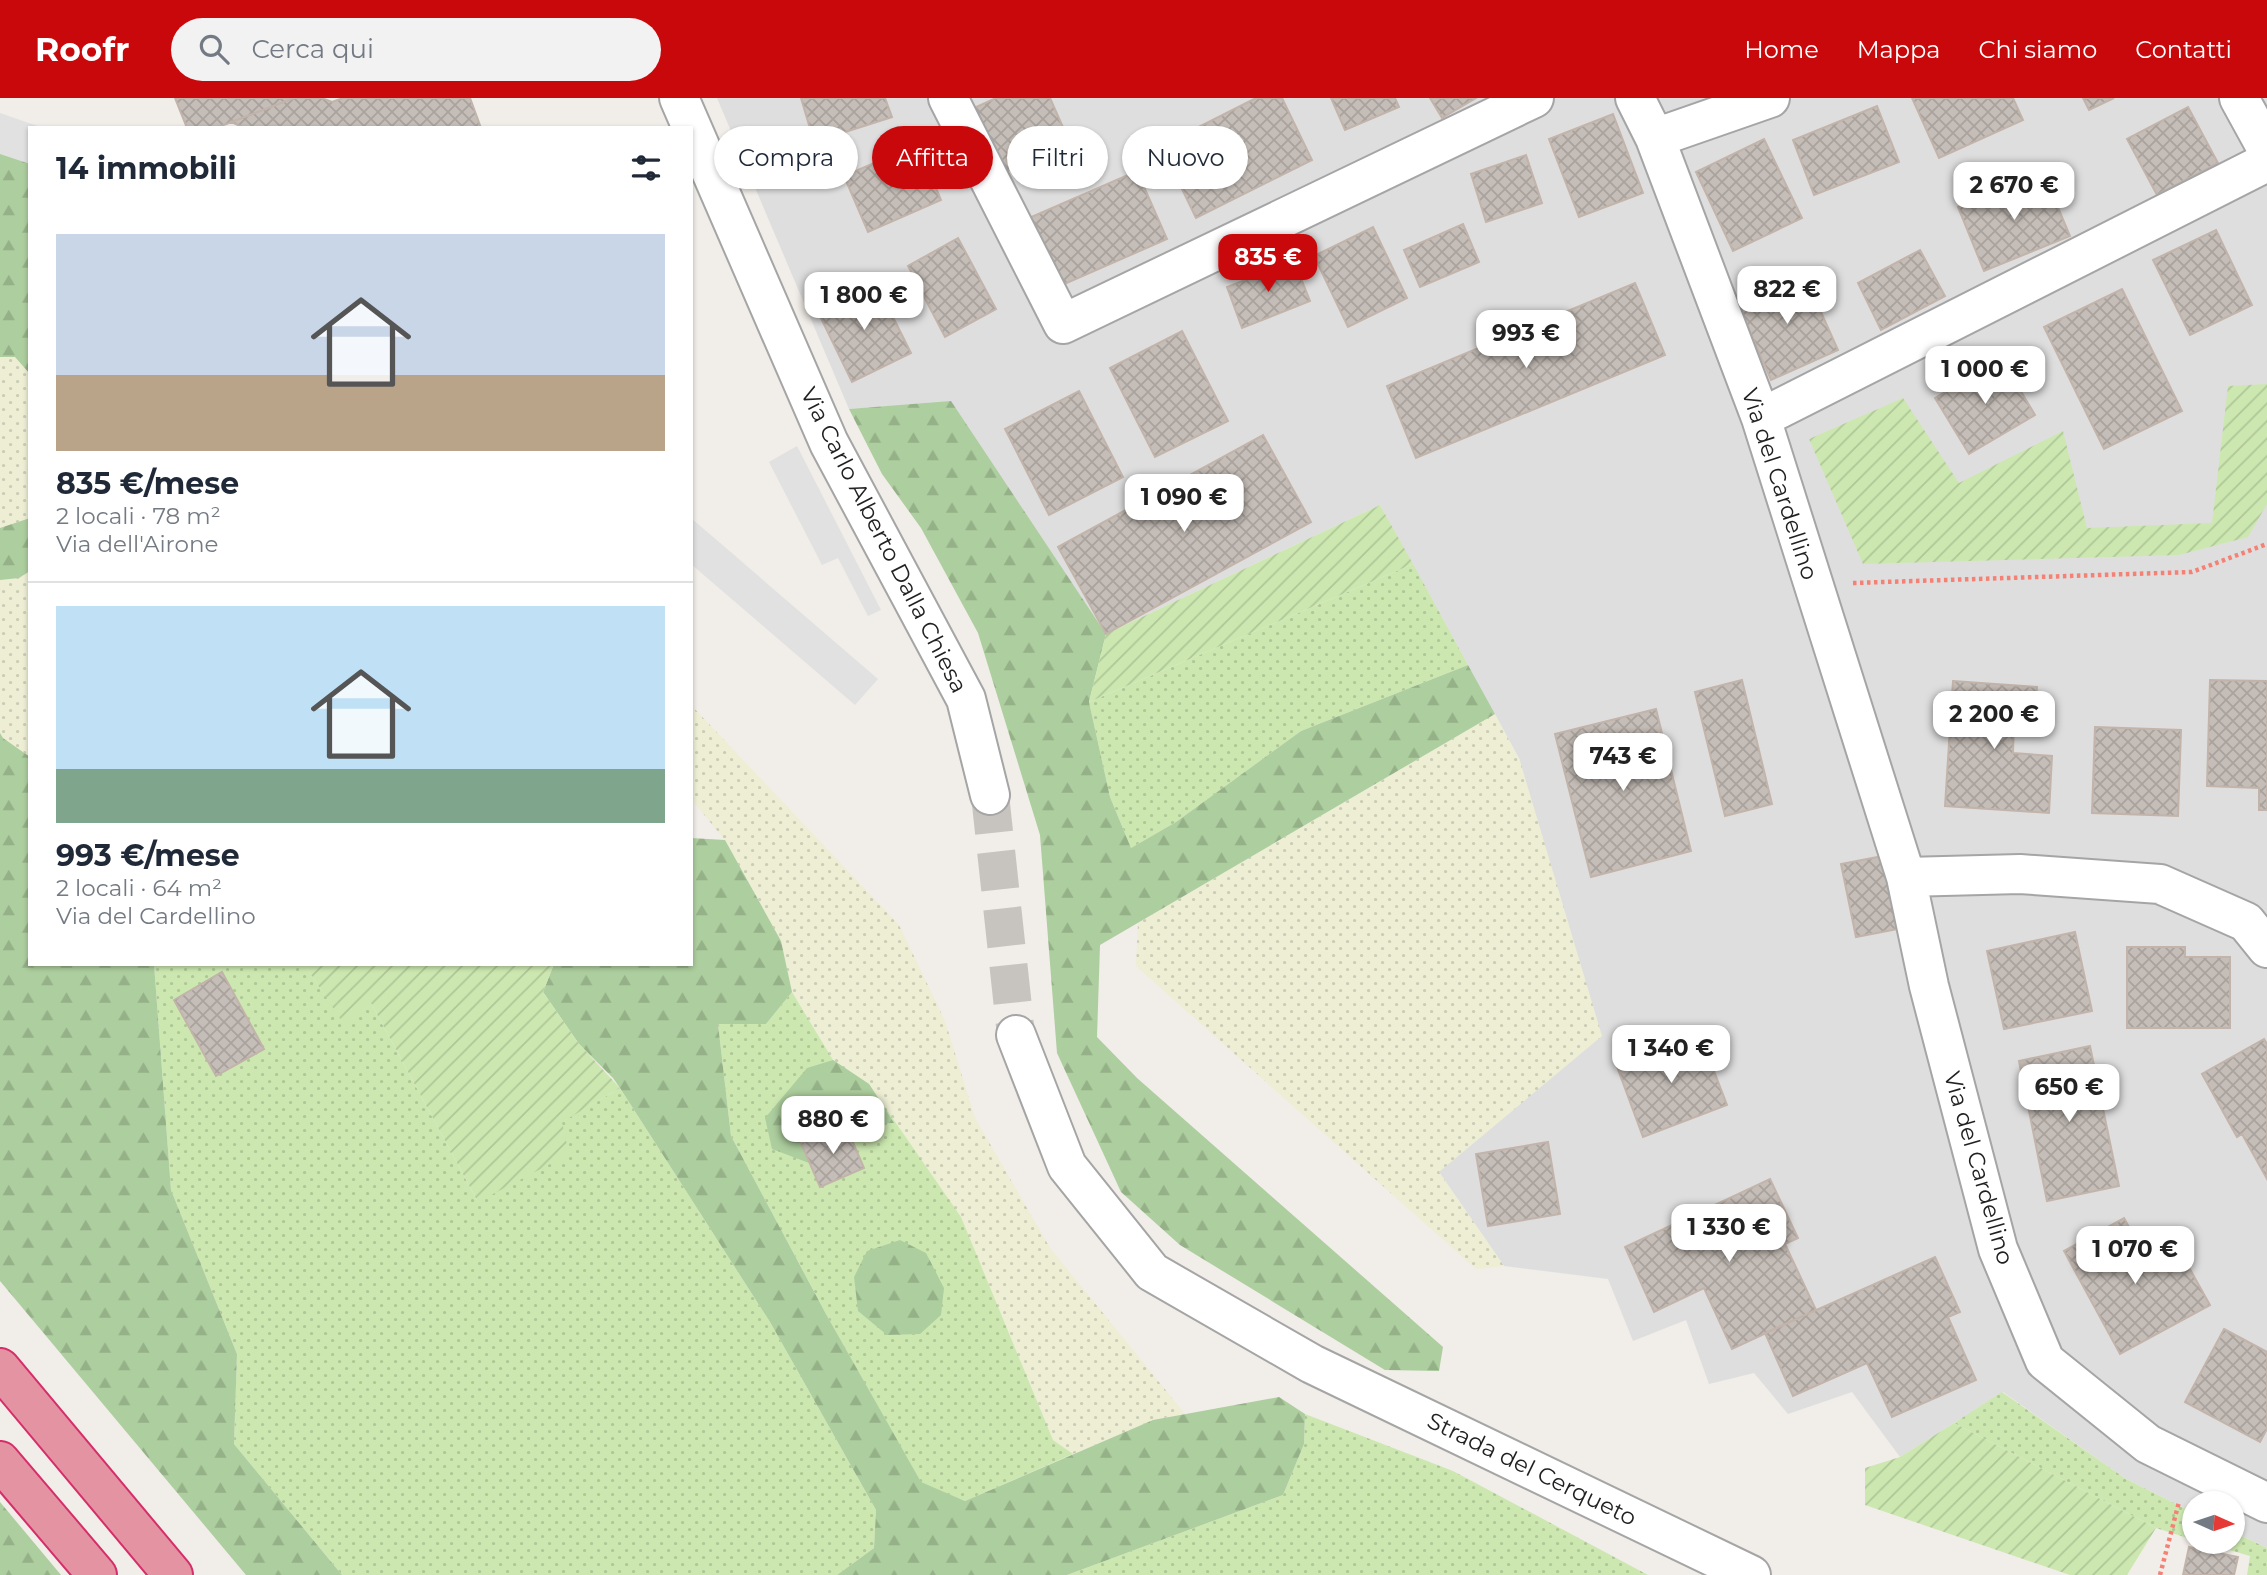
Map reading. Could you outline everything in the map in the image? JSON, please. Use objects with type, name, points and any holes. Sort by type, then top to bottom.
[{"type":"highway","points":[[0,1368],[173,1575]]},
{"type":"highway","points":[[0,1461],[97,1575]]},
{"type":"street","name":"Via Carlo Alberto Dalla Chiesa","points":[[679,98],[691,126]]},
{"type":"street","points":[[948,98],[1063,324],[1534,98]]},
{"type":"street","name":"Via del Cardellino","points":[[1635,98],[1655,138],[1761,418],[1906,877],[1929,986],[1998,1249],[2045,1361],[2148,1444],[2267,1503]]},
{"type":"street","points":[[1655,138],[1770,98]]},
{"type":"street","points":[[2239,98],[2267,149]]},
{"type":"street","name":"Via Carlo Alberto Dalla Chiesa","points":[[693,130],[829,443],[966,699],[990,794]]},
{"type":"street","points":[[1761,418],[2267,162]]},
{"type":"street","points":[[1906,877],[2020,874],[2160,884],[2246,922],[2267,948]]},
{"type":"street","name":"Strada del Cerqueto","points":[[1016,1035],[1067,1166],[1152,1272],[1312,1364],[1751,1575]]},
{"type":"path","points":[[1813,584],[2192,572],[2267,544]]},
{"type":"path","points":[[2160,1575],[2190,1464]]},
{"type":"shaded area","points":[[717,98],[2267,98],[2267,1548],[2245,1538],[2245,1491],[2182,1491],[2182,1507],[2126,1479],[2003,1392],[1900,1457],[1852,1392],[1788,1414],[1754,1373],[1709,1384],[1686,1320],[1633,1341],[1608,1279],[1504,1266],[1439,1172],[1520,760],[1380,505],[1106,634],[951,402],[849,409],[756,189],[858,189],[858,126],[729,126]]},
{"type":"shaded area","points":[[0,113],[37,126],[28,126],[28,163],[0,154]]},
{"type":"shaded area","points":[[797,446],[881,610],[868,616],[838,558],[822,565],[769,462]]},
{"type":"shaded area","points":[[693,520],[878,679],[855,705],[693,566]]},
{"type":"green space","points":[[0,132],[28,144],[28,372],[15,357],[0,357]]},
{"type":"green space","points":[[0,357],[15,357],[28,372],[28,519],[0,528]]},
{"type":"green space","points":[[2267,384],[2267,504],[2248,537],[2179,555],[1863,564],[1809,439],[1903,398],[1959,483],[2063,431],[2087,528],[2212,523],[2228,386]]},
{"type":"green space","points":[[951,401],[1106,634],[1089,702],[1110,797],[1131,848],[1176,822],[1301,731],[1468,665],[1495,714],[1100,945],[1097,1037],[1137,1078],[1443,1347],[1439,1371],[1385,1370],[1180,1245],[1121,1192],[1057,1053],[1040,835],[978,633],[921,528],[882,474],[849,409]]},
{"type":"green space","points":[[1380,505],[1413,564],[1089,702],[1106,634]]},
{"type":"green space","points":[[28,519],[28,572],[19,578],[0,580],[0,528]]},
{"type":"green space","points":[[1413,564],[1468,665],[1301,731],[1176,822],[1131,848],[1110,797],[1089,702]]},
{"type":"green space","points":[[28,572],[28,756],[0,733],[0,580],[19,578]]},
{"type":"green space","points":[[693,707],[899,925],[945,1021],[975,1118],[1050,1248],[1185,1414],[1153,1420],[1073,1454],[1053,1440],[961,1217],[869,1084],[833,1060],[792,992],[781,941],[725,840],[693,801]]},
{"type":"green space","points":[[1495,714],[1520,761],[1602,1036],[1439,1172],[1504,1266],[1476,1269],[1136,966],[1138,923]]},
{"type":"green space","points":[[0,733],[28,756],[28,966],[154,966],[171,1190],[237,1354],[234,1444],[342,1575],[246,1575],[0,1281]]},
{"type":"green space","points":[[693,838],[725,840],[781,941],[792,992],[766,1024],[718,1024],[731,1136],[826,1314],[921,1482],[965,1501],[1153,1420],[1279,1397],[1305,1414],[1304,1444],[1283,1495],[1067,1575],[837,1575],[874,1548],[876,1510],[770,1322],[620,1088],[579,1044],[543,992],[553,966],[693,966]]},
{"type":"green space","points":[[154,966],[305,966],[345,1025],[371,1003],[478,1202],[561,1122],[620,1088],[770,1322],[876,1510],[874,1548],[837,1575],[342,1575],[234,1444],[237,1354],[171,1190]]},
{"type":"green space","points":[[305,966],[553,966],[543,992],[579,1044],[620,1088],[562,1122],[569,1154],[478,1202],[371,1003],[345,1026]]},
{"type":"green space","points":[[792,992],[833,1060],[869,1084],[961,1217],[1053,1440],[1073,1454],[965,1501],[921,1483],[826,1314],[731,1136],[718,1024],[766,1024]]},
{"type":"green space","points":[[833,1060],[869,1084],[894,1123],[845,1124],[801,1142],[809,1163],[772,1149],[765,1118],[807,1068]]},
{"type":"green space","points":[[900,1240],[926,1253],[944,1288],[941,1315],[920,1334],[887,1335],[858,1311],[854,1277],[867,1251]]},
{"type":"green space","points":[[2002,1392],[2126,1479],[2182,1507],[2182,1536],[2156,1528],[1954,1423]]},
{"type":"green space","points":[[1305,1414],[1453,1471],[1648,1575],[1067,1575],[1283,1495],[1304,1444]]},
{"type":"green space","points":[[1954,1423],[2156,1528],[2127,1575],[2070,1575],[1865,1505],[1865,1468],[1900,1457]]},
{"type":"green space","points":[[0,1502],[61,1575],[0,1575]]},
{"type":"green space","points":[[2245,1538],[2267,1548],[2267,1575],[2247,1575],[2250,1556],[2243,1554]]},
{"type":"building","points":[[175,98],[294,98],[221,126],[186,126]]},
{"type":"building","points":[[294,98],[322,98],[332,102],[343,98],[470,98],[480,126],[240,126],[231,122]]},
{"type":"building","points":[[801,98],[885,98],[892,117],[858,128],[809,126]]},
{"type":"building","points":[[996,98],[1050,98],[1062,126],[1007,126],[1007,171],[1003,173],[993,151],[993,126],[982,126],[974,108]]},
{"type":"building","points":[[1256,98],[1282,98],[1312,160],[1196,218],[1182,189],[1248,189],[1248,126],[1201,126]]},
{"type":"building","points":[[1331,98],[1395,98],[1399,107],[1345,130]]},
{"type":"building","points":[[1430,98],[1476,98],[1442,118]]},
{"type":"building","points":[[1912,98],[2013,98],[2023,120],[1939,158]]},
{"type":"building","points":[[2083,98],[2114,98],[2089,110]]},
{"type":"building","points":[[1877,106],[1899,162],[1814,195],[1793,140]]},
{"type":"building","points":[[2188,107],[2218,163],[2157,195],[2127,139]]},
{"type":"building","points":[[1613,114],[1643,193],[1579,217],[1549,139]]},
{"type":"building","points":[[1764,139],[1802,218],[1733,251],[1696,172]]},
{"type":"building","points":[[1526,155],[1542,203],[1486,222],[1471,174]]},
{"type":"building","points":[[872,164],[872,189],[936,189],[941,200],[868,232],[850,189],[858,189],[858,170]]},
{"type":"building","points":[[2043,172],[2070,236],[1984,271],[1958,207]]},
{"type":"building","points":[[1122,178],[1122,189],[1145,189],[1167,239],[1060,286],[1029,218],[1096,189],[1108,189],[1108,184]]},
{"type":"building","points":[[1463,224],[1479,262],[1420,287],[1404,250]]},
{"type":"building","points":[[1373,227],[1407,298],[1348,327],[1314,256]]},
{"type":"building","points":[[2216,230],[2252,305],[2190,335],[2153,260]]},
{"type":"building","points":[[958,238],[996,309],[945,337],[908,266]]},
{"type":"building","points":[[1920,250],[1945,296],[1881,330],[1858,283]]},
{"type":"building","points":[[1294,261],[1310,301],[1242,328],[1227,287]]},
{"type":"building","points":[[1803,272],[1838,350],[1771,380],[1737,302]]},
{"type":"building","points":[[875,281],[911,353],[852,382],[817,310]]},
{"type":"building","points":[[1635,283],[1665,355],[1416,458],[1387,386]]},
{"type":"building","points":[[2122,289],[2182,411],[2104,449],[2044,327]]},
{"type":"building","points":[[1182,331],[1228,421],[1155,457],[1110,368]]},
{"type":"building","points":[[2001,358],[2035,415],[1969,454],[1935,398]]},
{"type":"building","points":[[1079,391],[1123,477],[1049,515],[1005,429]]},
{"type":"building","points":[[1263,435],[1311,522],[1106,634],[1058,547]]},
{"type":"building","points":[[1742,680],[1772,804],[1725,816],[1695,692]]},
{"type":"building","points":[[2210,680],[2267,681],[2267,810],[2259,810],[2259,788],[2207,786]]},
{"type":"building","points":[[1953,681],[2037,687],[2034,723],[2014,722],[2013,753],[2052,756],[2049,813],[1945,806]]},
{"type":"building","points":[[1656,709],[1691,851],[1591,877],[1555,734]]},
{"type":"building","points":[[2095,727],[2181,730],[2178,816],[2092,813]]},
{"type":"building","points":[[1888,855],[1903,928],[1856,937],[1841,864]]},
{"type":"building","points":[[2075,932],[2092,1011],[2004,1029],[1987,951]]},
{"type":"building","points":[[2127,947],[2185,947],[2185,957],[2230,957],[2230,1028],[2127,1028]]},
{"type":"building","points":[[222,972],[264,1049],[216,1076],[174,1000]]},
{"type":"building","points":[[1699,1032],[1727,1105],[1643,1137],[1616,1064]]},
{"type":"building","points":[[2264,1039],[2267,1044],[2267,1179],[2242,1134],[2237,1137],[2202,1074]]},
{"type":"building","points":[[2090,1046],[2119,1186],[2047,1201],[2019,1061]]},
{"type":"building","points":[[845,1124],[864,1168],[820,1187],[801,1143]]},
{"type":"building","points":[[1548,1142],[1560,1214],[1488,1226],[1476,1154]]},
{"type":"building","points":[[1770,1179],[1798,1238],[1785,1244],[1816,1310],[1732,1349],[1704,1288],[1654,1312],[1625,1247]]},
{"type":"building","points":[[2124,1218],[2148,1262],[2177,1246],[2210,1305],[2120,1354],[2064,1251]]},
{"type":"building","points":[[1935,1257],[1960,1312],[1948,1317],[1976,1380],[1892,1417],[1867,1363],[1793,1396],[1765,1333]]},
{"type":"building","points":[[2224,1329],[2267,1352],[2267,1429],[2260,1442],[2185,1402]]},
{"type":"building","points":[[2188,1554],[2223,1554],[2238,1557],[2234,1575],[2183,1575]]},
{"type":"tunnel","points":[[990,795],[1016,1035]]}]
